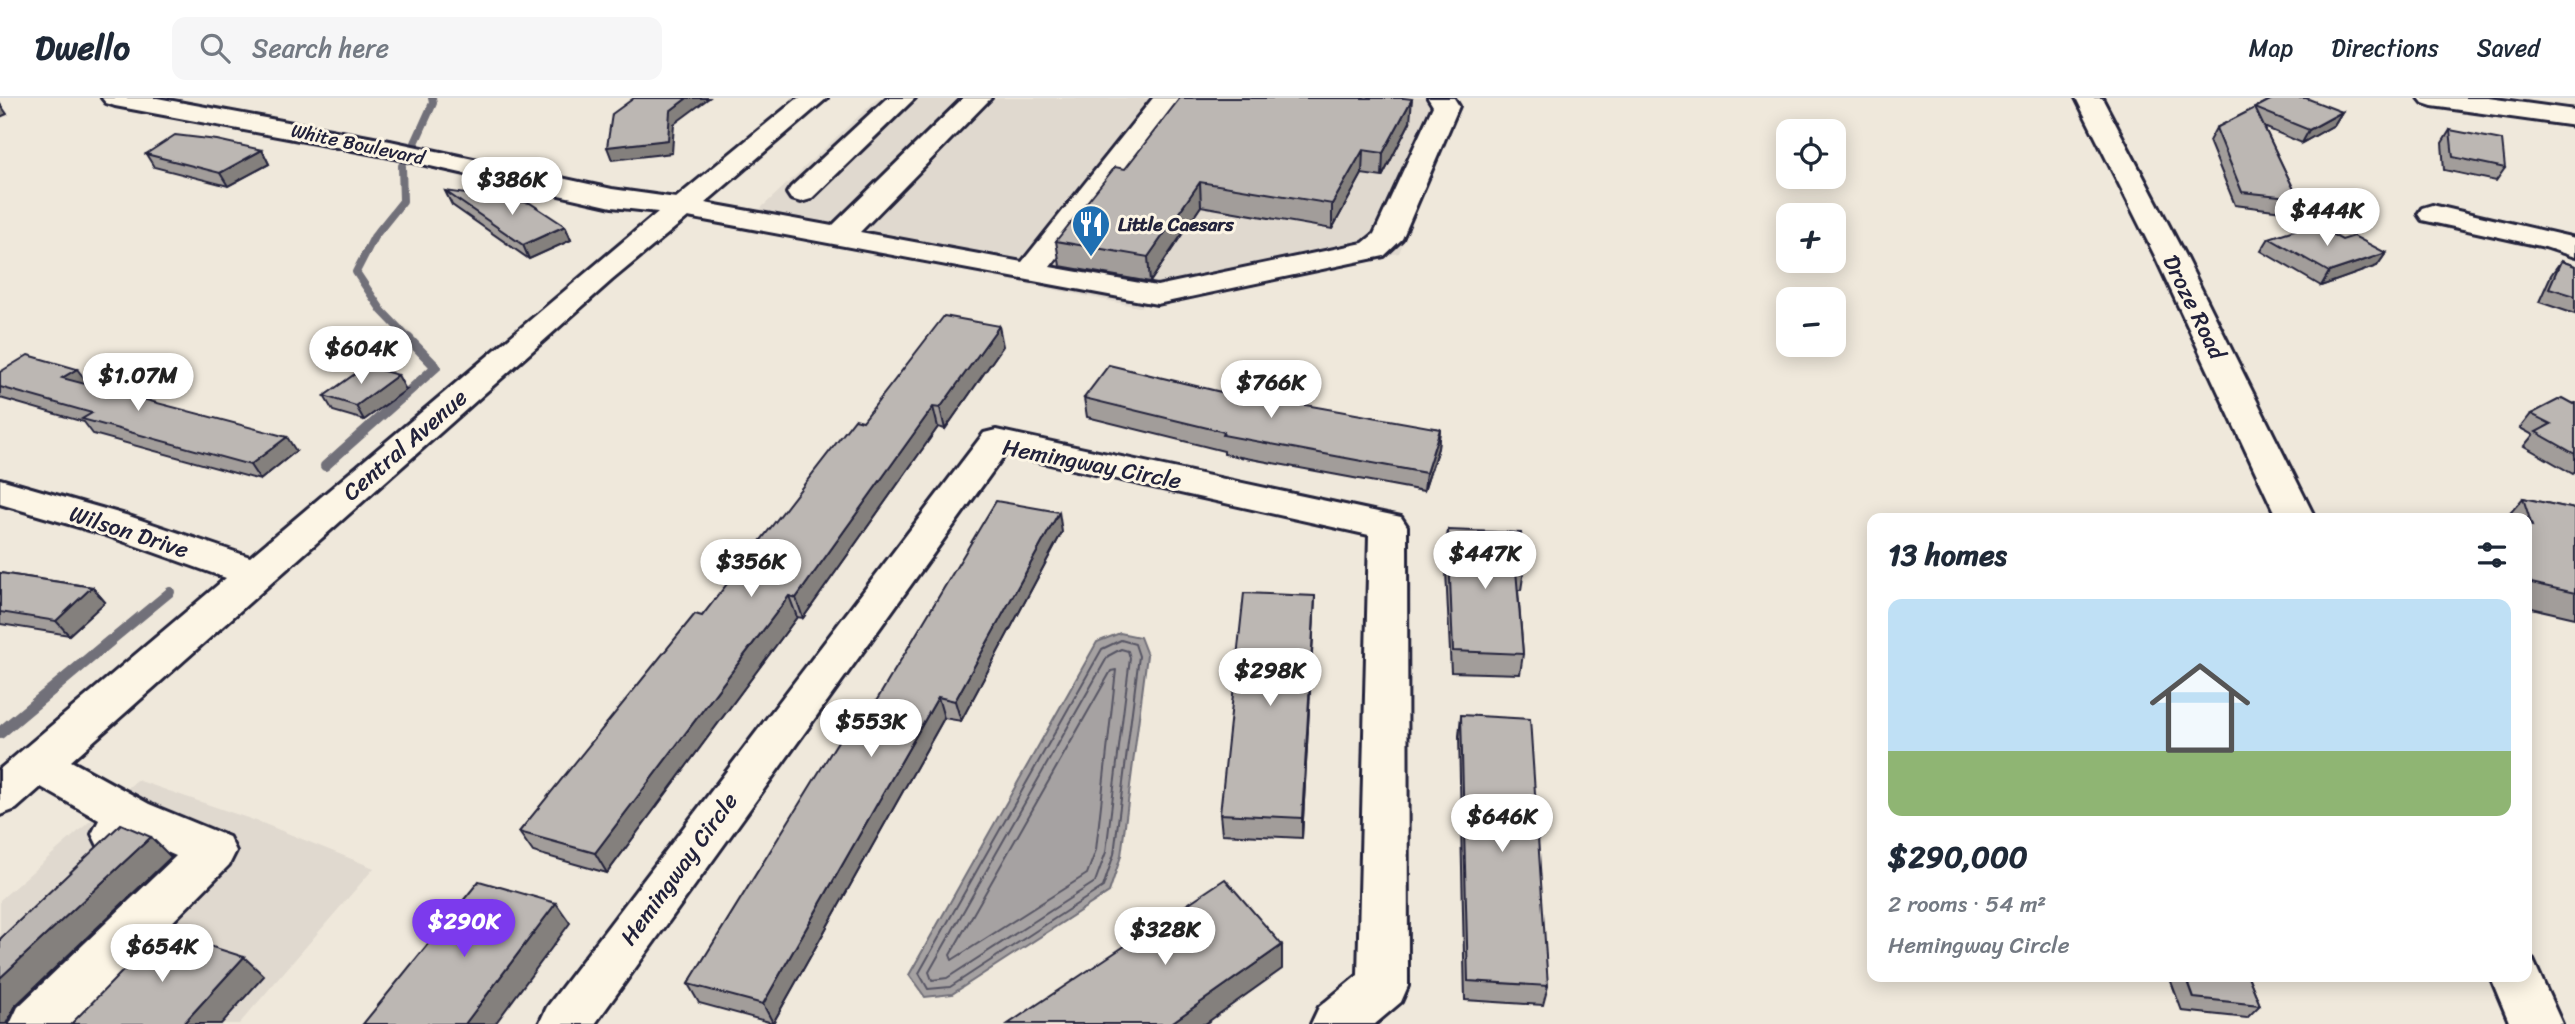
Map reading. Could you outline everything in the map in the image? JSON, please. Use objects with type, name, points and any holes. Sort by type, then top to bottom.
[{"type":"street","name":"White Boulevard","points":[[115,98],[390,149],[612,198],[683,207],[1157,295],[1373,250],[1387,239],[1446,106],[1441,98]]},
{"type":"street","points":[[801,193],[901,98]]},
{"type":"street","points":[[839,236],[978,98]]},
{"type":"street","points":[[1030,273],[1166,98]]},
{"type":"street","name":"Droze Road","points":[[2089,98],[2171,258],[2294,513]]},
{"type":"street","points":[[2432,98],[2575,118]]},
{"type":"street","name":"Central Avenue","points":[[0,796],[601,274],[807,99]]},
{"type":"street","points":[[2432,214],[2553,240],[2575,248]]},
{"type":"street","name":"Hemingway Circle","points":[[565,1024],[996,440],[1388,526],[1383,986],[1337,1024]]},
{"type":"street","name":"Wilson Drive","points":[[0,491],[116,526],[257,574]]},
{"type":"street","points":[[31,1019],[69,976],[154,892],[213,850],[133,817],[38,764]]},
{"type":"street","points":[[87,859],[133,817]]},
{"type":"street","points":[[2518,982],[2536,1024]]},
{"type":"shaded area","points":[[878,98],[1457,98],[1460,102],[1399,253],[1139,307],[742,226]]},
{"type":"shaded area","points":[[137,780],[262,823],[374,868],[239,1024],[0,1024],[0,900]]},
{"type":"water","points":[[1120,633],[1140,637],[1147,655],[1121,856],[1109,892],[952,994],[925,997],[909,975],[1097,642]]},
{"type":"building","points":[[634,98],[687,98],[670,111],[668,140],[607,147],[612,114]]},
{"type":"building","points":[[1180,98],[1412,99],[1383,153],[1363,150],[1332,204],[1200,182],[1148,257],[1056,241],[1115,167],[1125,169]]},
{"type":"building","points":[[2274,98],[2306,98],[2342,112],[2309,130],[2255,108]]},
{"type":"building","points":[[2255,108],[2298,198],[2242,192],[2216,128]]},
{"type":"building","points":[[2450,130],[2502,140],[2505,168],[2453,157]]},
{"type":"building","points":[[175,135],[217,140],[262,150],[220,173],[146,154]]},
{"type":"building","points":[[445,191],[530,203],[565,226],[523,245]]},
{"type":"building","points":[[2313,224],[2342,240],[2354,236],[2386,253],[2329,272],[2269,238]]},
{"type":"building","points":[[2561,261],[2575,266],[2575,296],[2549,288]]},
{"type":"building","points":[[944,316],[999,326],[940,408],[933,407],[796,598],[789,596],[595,853],[519,832],[695,614],[702,616],[855,419],[863,421]]},
{"type":"building","points":[[28,355],[77,369],[62,378],[287,437],[250,465],[82,419],[92,413],[0,387],[0,372]]},
{"type":"building","points":[[1109,365],[1242,397],[1244,394],[1440,429],[1426,473],[1223,435],[1224,432],[1084,398]]},
{"type":"building","points":[[366,366],[398,375],[356,406],[324,396]]},
{"type":"building","points":[[2562,398],[2575,403],[2575,454],[2536,432],[2551,424],[2531,414]]},
{"type":"building","points":[[2523,498],[2575,509],[2575,593],[2532,583],[2532,513],[2528,513]]},
{"type":"building","points":[[996,501],[1059,512],[955,701],[938,697],[763,1004],[688,984],[848,725],[860,728]]},
{"type":"building","points":[[1448,530],[1521,533],[1524,570],[1516,570],[1523,654],[1453,651]]},
{"type":"building","points":[[0,573],[92,587],[56,621],[0,612]]},
{"type":"building","points":[[1244,593],[1315,596],[1302,818],[1220,814]]},
{"type":"building","points":[[1461,715],[1530,719],[1548,986],[1468,981]]},
{"type":"building","points":[[121,824],[151,837],[0,978],[0,939]]},
{"type":"building","points":[[1225,879],[1282,945],[1170,1024],[1008,1024]]},
{"type":"building","points":[[479,881],[556,903],[465,1024],[363,1024]]},
{"type":"building","points":[[162,931],[244,957],[183,1024],[71,1024]]},
{"type":"building","points":[[2188,982],[2250,982],[2260,1005],[2194,998]]},
{"type":"waterway","points":[[415,143],[433,103],[432,98]]},
{"type":"waterway","points":[[402,166],[403,201],[374,237],[356,272],[382,311],[410,340]]},
{"type":"waterway","points":[[325,466],[436,367],[408,338]]},
{"type":"waterway","points":[[108,643],[170,592]]},
{"type":"waterway","points":[[0,733],[110,641]]},
{"type":"place","name":"Little Caesars","points":[[1091,258]]}]
